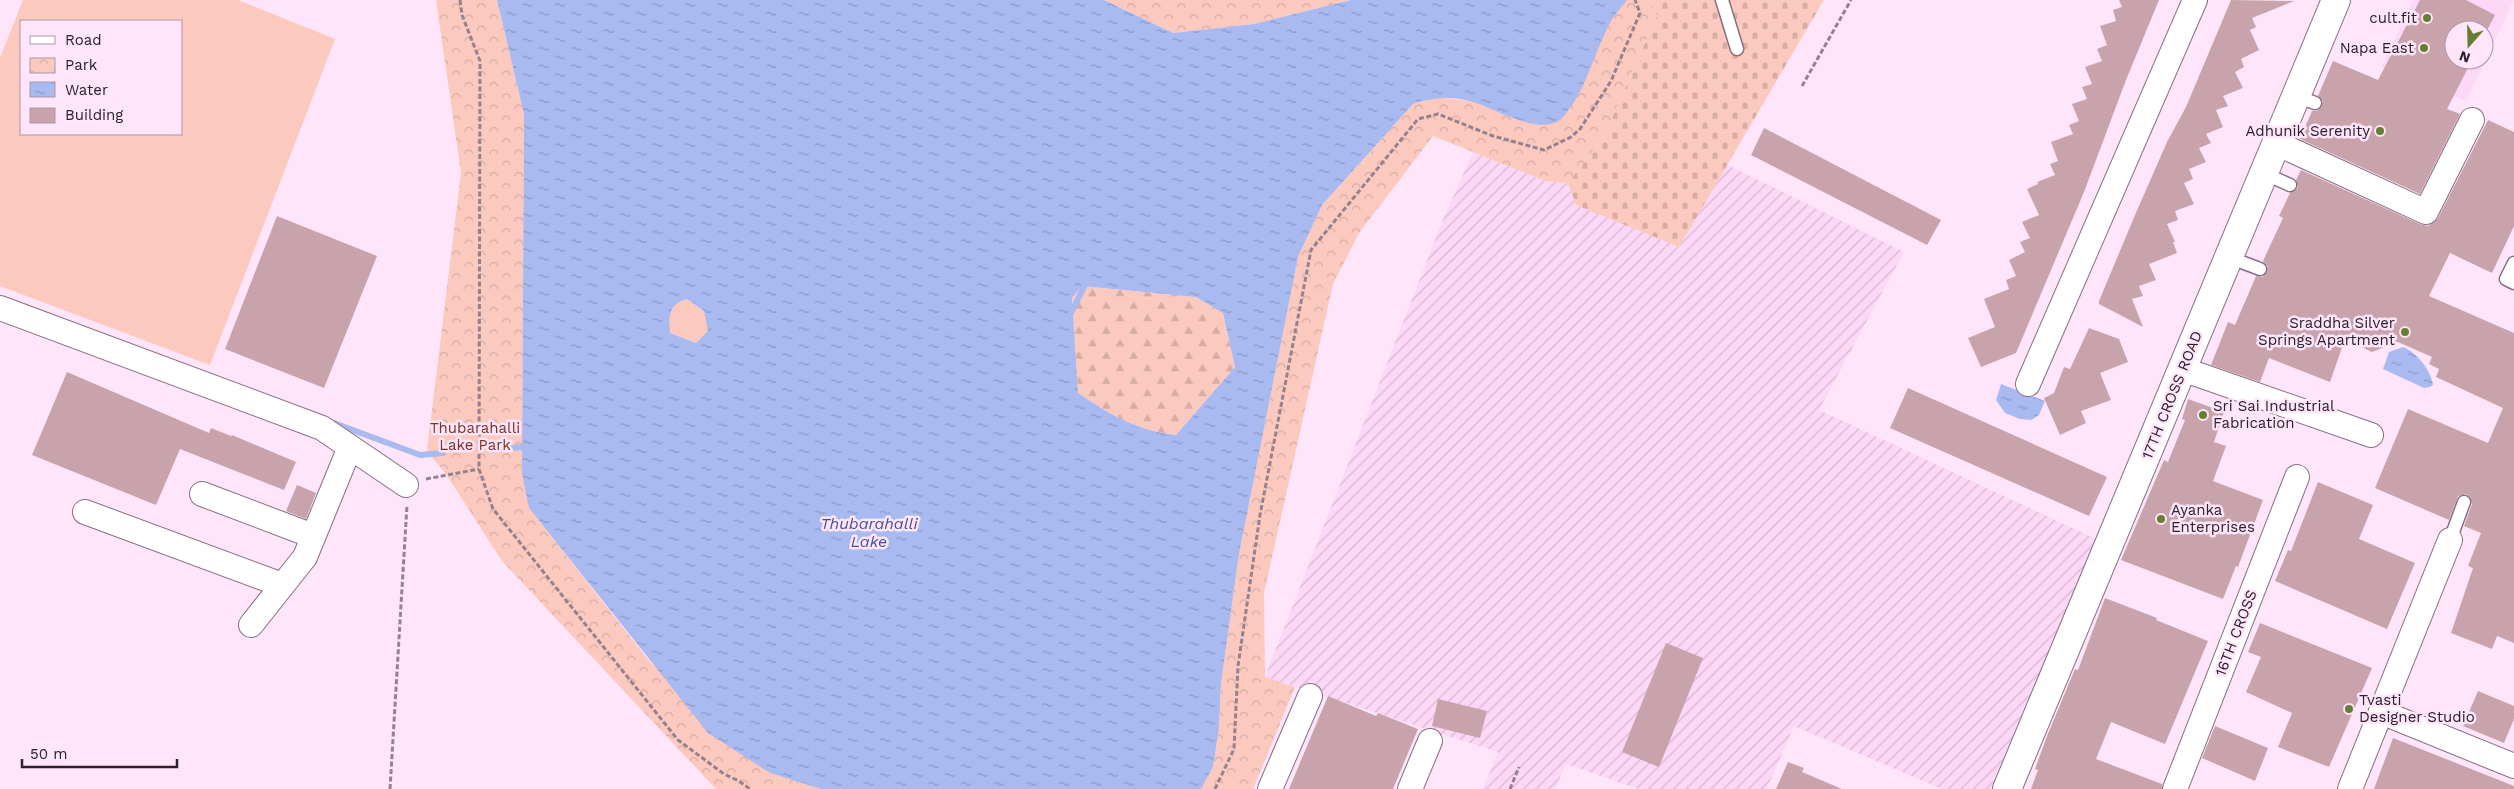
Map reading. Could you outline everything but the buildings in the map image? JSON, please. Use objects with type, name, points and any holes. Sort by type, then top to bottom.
[{"type":"street","points":[[2028,384],[2195,0]]},
{"type":"street","name":"17TH CROSS ROAD","points":[[2007,789],[2263,173],[2276,144],[2306,99],[2336,0]]},
{"type":"street","points":[[2276,144],[2426,212],[2472,120]]},
{"type":"street","points":[[0,308],[322,428],[406,485]]},
{"type":"street","points":[[2182,369],[2371,435]]},
{"type":"street","points":[[251,625],[305,556],[350,447]]},
{"type":"street","name":"16TH CROSS","points":[[2175,789],[2296,477]]},
{"type":"street","points":[[202,494],[313,536]]},
{"type":"street","points":[[85,512],[282,585]]},
{"type":"street","points":[[2350,789],[2450,540]]},
{"type":"street","points":[[1270,789],[1310,696]]},
{"type":"street","points":[[2381,712],[2514,766]]},
{"type":"street","points":[[1410,789],[1430,741]]},
{"type":"lane","points":[[1722,0],[1737,49]]},
{"type":"lane","points":[[2263,173],[2290,185]]},
{"type":"lane","points":[[2228,257],[2260,269]]},
{"type":"lane","points":[[2514,263],[2506,279],[2514,283]]},
{"type":"lane","points":[[2450,540],[2464,502]]},
{"type":"path","points":[[460,0],[462,15],[480,61],[478,469],[493,509],[678,740],[724,774],[750,789]]},
{"type":"path","points":[[1215,789],[1234,749],[1238,666],[1260,515],[1311,250],[1418,118],[1438,114],[1493,136],[1544,150],[1572,137],[1580,129],[1611,81],[1640,13],[1636,0]]},
{"type":"path","points":[[1802,86],[1851,0]]},
{"type":"path","points":[[390,789],[406,485],[446,474],[478,469]]},
{"type":"path","points":[[1510,789],[1519,767]]},
{"type":"shaded area","name":"Napa East","points":[[2413,0],[2514,0],[2494,42],[2494,20],[2444,20],[2444,70],[2481,70],[2466,101],[2382,67]]},
{"type":"shaded area","points":[[1473,152],[1545,181],[1568,183],[1576,205],[1679,247],[1726,164],[1904,252],[1819,410],[2096,539],[1993,789],[1942,789],[1794,726],[1767,789],[1639,789],[1566,764],[1555,789],[1483,789],[1498,752],[1265,677],[1442,222]]},
{"type":"green space","points":[[23,0],[238,0],[335,39],[210,365],[0,286],[0,58]]},
{"type":"green space","name":"Thubarahalli Lake Park","points":[[436,0],[497,0],[524,114],[522,474],[529,508],[650,662],[770,773],[821,789],[716,789],[502,561],[446,474],[427,451],[461,173]]},
{"type":"green space","points":[[1104,0],[1351,0],[1254,24],[1173,33]]},
{"type":"green space","points":[[1581,0],[1650,0],[1657,16],[1604,136],[1568,183],[1545,181],[1433,136],[1359,233],[1333,284],[1264,593],[1265,677],[1295,687],[1253,789],[1201,789],[1213,767],[1219,728],[1221,683],[1239,554],[1298,257],[1322,205],[1413,104],[1434,97],[1472,101],[1524,122]]},
{"type":"green space","points":[[1650,0],[1824,0],[1679,247],[1576,205],[1568,183],[1604,136],[1657,16]]},
{"type":"green space","points":[[1082,286],[1196,297],[1223,313],[1235,367],[1176,435],[1148,429],[1124,420],[1078,393],[1072,298]]},
{"type":"green space","points":[[687,299],[704,311],[709,331],[696,343],[670,333],[670,317],[673,308],[676,304]]},
{"type":"water","name":"Thubarahalli Lake","points":[[497,0],[1104,0],[1173,33],[1254,24],[1351,0],[1627,0],[1615,15],[1603,36],[1578,96],[1563,117],[1554,123],[1544,125],[1532,124],[1482,105],[1458,99],[1436,99],[1413,104],[1322,205],[1298,257],[1239,554],[1221,683],[1219,728],[1213,767],[1201,789],[821,789],[770,773],[708,733],[529,508],[522,474],[524,114]],"holes":[[[1082,286],[1196,297],[1223,313],[1235,367],[1176,435],[1148,429],[1124,420],[1078,393],[1072,298]],[[687,299],[704,311],[708,331],[696,343],[670,333],[671,312],[676,304]]]},
{"type":"water","points":[[2403,347],[2408,349],[2422,362],[2432,379],[2433,385],[2424,388],[2383,369],[2389,352]]},
{"type":"water","points":[[2001,384],[2045,401],[2039,415],[2031,420],[2020,419],[2005,413],[1996,400]]},
{"type":"waterway","points":[[1069,317],[1088,279]]},
{"type":"waterway","points":[[334,423],[420,455],[443,453]]},
{"type":"waterway","points":[[492,450],[522,447]]},
{"type":"place","name":"cult.fit","points":[[2427,18]]},
{"type":"place","name":"Napa East","points":[[2424,48]]},
{"type":"place","name":"Adhunik Serenity","points":[[2380,131]]},
{"type":"place","name":"Sraddha Silver Springs Apartment","points":[[2405,332]]},
{"type":"place","name":"Sri Sai Industrial Fabrication","points":[[2203,415]]},
{"type":"place","name":"Ayanka Enterprises","points":[[2161,519]]},
{"type":"place","name":"Tvasti Designer Studio","points":[[2349,709]]}]
